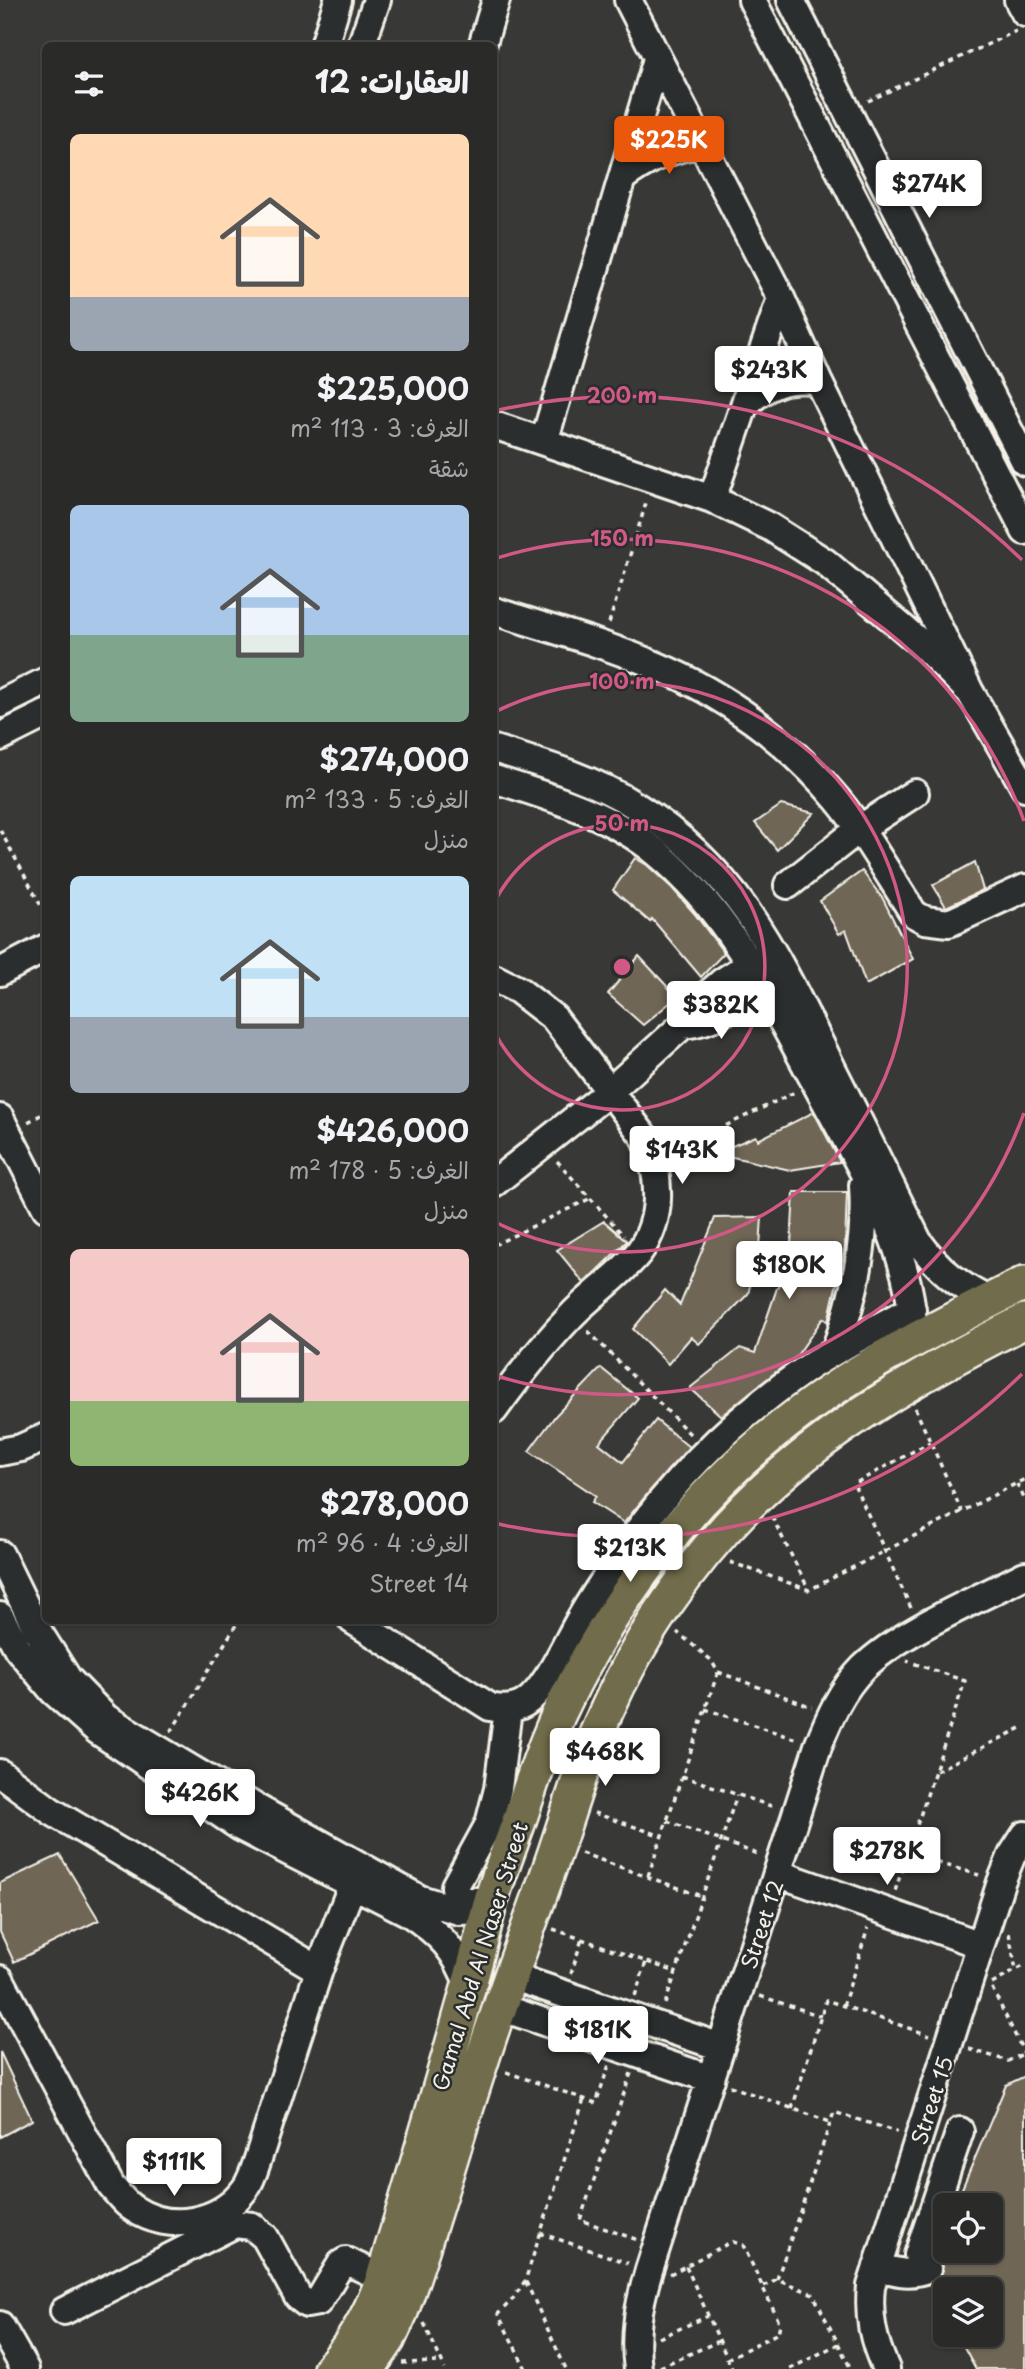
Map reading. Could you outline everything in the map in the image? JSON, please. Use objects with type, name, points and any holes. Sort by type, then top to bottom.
[{"type":"main road","name":"Gamal Abd Al Naser Street","points":[[382,2360],[396,2286],[490,1905],[540,1758],[564,1704],[609,1621],[657,1552],[696,1507],[772,1434],[847,1379],[913,1324],[990,1301],[1025,1283]]},
{"type":"main road","name":"Gamal Abd Al Naser Street","points":[[330,2369],[354,2341],[371,2311],[396,2286],[481,2063],[604,1715],[632,1658],[666,1604],[704,1553],[747,1506],[822,1441],[953,1358],[1025,1321]]},
{"type":"street","points":[[325,42],[338,0]]},
{"type":"street","points":[[363,42],[377,0]]},
{"type":"street","points":[[483,42],[496,0]]},
{"type":"street","points":[[628,0],[781,298],[818,381],[970,692],[1025,788]]},
{"type":"street","points":[[752,0],[1025,531]]},
{"type":"street","points":[[790,0],[1025,462]]},
{"type":"street","points":[[1018,0],[1025,13]]},
{"type":"street","points":[[544,442],[657,59]]},
{"type":"street","points":[[622,178],[651,158],[701,143]]},
{"type":"street","points":[[712,499],[781,298]]},
{"type":"street","points":[[744,406],[769,385],[785,380],[818,381]]},
{"type":"street","points":[[969,422],[998,408]]},
{"type":"street","points":[[497,426],[712,499],[770,527],[825,562],[924,646],[970,692]]},
{"type":"street","points":[[497,612],[654,664],[704,688],[750,718],[793,753],[837,800],[914,914],[925,920],[949,923],[1025,888]]},
{"type":"street","points":[[0,704],[42,683]]},
{"type":"street","points":[[0,737],[42,716]]},
{"type":"street","points":[[497,750],[601,786],[635,806],[668,828],[731,888],[815,1083],[863,1170],[898,1225],[918,1241],[932,1261],[958,1284],[990,1301]]},
{"type":"street","points":[[366,1624],[481,1703],[508,1709],[525,1703],[538,1691],[581,1617],[633,1537],[663,1499],[708,1452],[748,1413],[835,1351],[913,1324],[898,1225],[766,965],[682,875],[654,851],[623,830],[590,813],[497,780]]},
{"type":"street","points":[[788,885],[859,830],[915,793]]},
{"type":"street","points":[[0,972],[42,950]]},
{"type":"street","points":[[497,1181],[610,1091],[683,1025],[695,1007],[717,987],[766,965]]},
{"type":"street","points":[[497,980],[518,990],[554,1018],[646,1139],[654,1161],[658,1185],[657,1208],[650,1231],[639,1252],[572,1315],[497,1406]]},
{"type":"street","points":[[0,1118],[42,1200]]},
{"type":"street","points":[[835,1351],[860,1260],[864,1229],[863,1170]]},
{"type":"street","points":[[0,1467],[14,1459],[10,1450],[42,1438]]},
{"type":"street","points":[[0,1554],[36,1628],[68,1679],[106,1718],[160,1750],[248,1817],[353,1883],[415,1906],[459,1911],[490,1905]]},
{"type":"street","name":"Street 12","points":[[636,2359],[636,2320],[650,2268],[818,1746],[831,1714],[862,1669],[882,1652],[921,1628],[1025,1575]]},
{"type":"street","points":[[0,1616],[18,1649],[53,1691],[98,1731],[248,1817],[415,1906],[461,1964],[469,1986]]},
{"type":"street","points":[[490,1905],[465,1901],[456,1896],[455,1886],[489,1824],[498,1788],[508,1709]]},
{"type":"street","points":[[0,1773],[51,1811],[319,1970]]},
{"type":"street","name":"Street 15","points":[[886,2369],[871,2327],[871,2286],[1001,1882],[1012,1855],[1025,1835]]},
{"type":"street","points":[[779,1868],[881,1910],[981,1945]]},
{"type":"street","points":[[0,1979],[111,2186],[133,2209],[162,2222],[194,2222],[224,2210],[246,2188],[258,2159],[319,1970],[353,1883]]},
{"type":"street","points":[[511,1976],[721,2048]]},
{"type":"street","points":[[500,2007],[710,2079]]},
{"type":"street","points":[[877,2266],[900,2273],[927,2269],[918,2255],[960,2132]]},
{"type":"street","points":[[64,2311],[235,2224],[252,2226],[265,2237],[298,2297],[307,2304],[318,2302],[341,2264],[346,2262],[396,2286]]},
{"type":"street","points":[[0,2325],[24,2369]]},
{"type":"path","points":[[847,111],[1025,27]]},
{"type":"path","points":[[602,646],[654,478]]},
{"type":"path","points":[[0,830],[42,908]]},
{"type":"path","points":[[654,1161],[815,1083]]},
{"type":"path","points":[[541,1144],[639,1252]]},
{"type":"path","points":[[497,1244],[590,1198]]},
{"type":"path","points":[[572,1315],[708,1452]]},
{"type":"path","points":[[906,1387],[962,1512]]},
{"type":"path","points":[[921,1628],[854,1484],[930,1442]]},
{"type":"path","points":[[704,1553],[809,1590],[1025,1479]]},
{"type":"path","points":[[1017,1483],[1025,1500]]},
{"type":"path","points":[[747,1506],[769,1510],[809,1590]]},
{"type":"path","points":[[666,1604],[668,1616],[678,1633],[711,1660],[718,1672],[831,1714]]},
{"type":"path","points":[[160,1750],[237,1624]]},
{"type":"path","points":[[843,2006],[881,1910],[908,1854],[965,1681],[882,1652]]},
{"type":"path","points":[[648,1876],[718,1672]]},
{"type":"path","points":[[705,1709],[818,1746]]},
{"type":"path","points":[[935,1771],[1025,1726]]},
{"type":"path","points":[[682,1776],[796,1814]]},
{"type":"path","points":[[658,2026],[737,1795]]},
{"type":"path","points":[[571,1804],[662,1836]]},
{"type":"path","points":[[667,1821],[720,1840],[779,1868]]},
{"type":"path","points":[[555,1854],[560,1851],[576,1851],[701,1896]]},
{"type":"path","points":[[908,1854],[1001,1882]]},
{"type":"path","points":[[531,1921],[676,1972]]},
{"type":"path","points":[[564,1994],[582,1939]]},
{"type":"path","points":[[628,2016],[646,1962]]},
{"type":"path","points":[[792,2109],[826,2000],[1008,2061],[1024,2053],[990,1984],[1025,1965]]},
{"type":"path","points":[[740,1989],[821,2016]]},
{"type":"path","points":[[481,2063],[596,2103],[627,2051]]},
{"type":"path","points":[[627,2051],[580,2220],[650,2268]]},
{"type":"path","points":[[710,2079],[831,2122]]},
{"type":"path","points":[[526,2369],[498,2314],[525,2281],[584,2099]]},
{"type":"path","points":[[762,2286],[777,2279],[834,2112],[918,2138]]},
{"type":"path","points":[[540,2233],[650,2268],[686,2266],[729,2243],[738,2242],[743,2245],[780,2324],[778,2333],[727,2358]]},
{"type":"path","points":[[686,2266],[732,2369]]},
{"type":"path","points":[[777,2279],[813,2294],[850,2369]]},
{"type":"path","points":[[525,2281],[566,2369]]},
{"type":"path","points":[[396,2286],[445,2369]]},
{"type":"path","points":[[636,2359],[708,2316]]},
{"type":"path","points":[[656,2369],[719,2341]]},
{"type":"path","points":[[790,2369],[838,2344]]},
{"type":"path","points":[[382,2360],[442,2362]]},
{"type":"building","points":[[781,805],[814,813],[777,850],[755,823]]},
{"type":"building","points":[[635,858],[647,865],[672,888],[724,953],[701,977],[652,919],[650,922],[613,890]]},
{"type":"building","points":[[975,862],[983,890],[946,907],[933,885]]},
{"type":"building","points":[[862,871],[883,899],[913,959],[866,985],[846,930],[839,934],[820,901]]},
{"type":"building","points":[[639,956],[677,997],[643,1025],[608,994]]},
{"type":"building","points":[[814,1112],[840,1162],[790,1170],[715,1153],[756,1136],[758,1140]]},
{"type":"building","points":[[794,1192],[847,1192],[845,1247],[828,1322],[823,1318],[796,1357],[721,1416],[690,1388],[740,1348],[755,1353],[777,1288],[793,1264],[787,1259],[791,1245]]},
{"type":"building","points":[[762,1217],[760,1247],[748,1294],[699,1344],[691,1337],[668,1364],[633,1329],[665,1290],[680,1305],[715,1218]]},
{"type":"building","points":[[604,1221],[627,1241],[584,1283],[557,1250]]},
{"type":"building","points":[[601,1368],[638,1398],[599,1443],[623,1462],[656,1420],[689,1447],[624,1523],[592,1502],[596,1496],[529,1451],[556,1415]]},
{"type":"building","points":[[60,1855],[99,1920],[14,1962],[0,1932],[0,1883]]},
{"type":"building","points":[[0,2052],[32,2120],[0,2137]]},
{"type":"building","points":[[1025,2076],[1025,2369],[976,2369],[964,2347],[1003,2347],[1003,2277],[940,2277],[943,2270],[940,2263],[1003,2263],[1003,2193],[960,2193],[1006,2085]]}]
